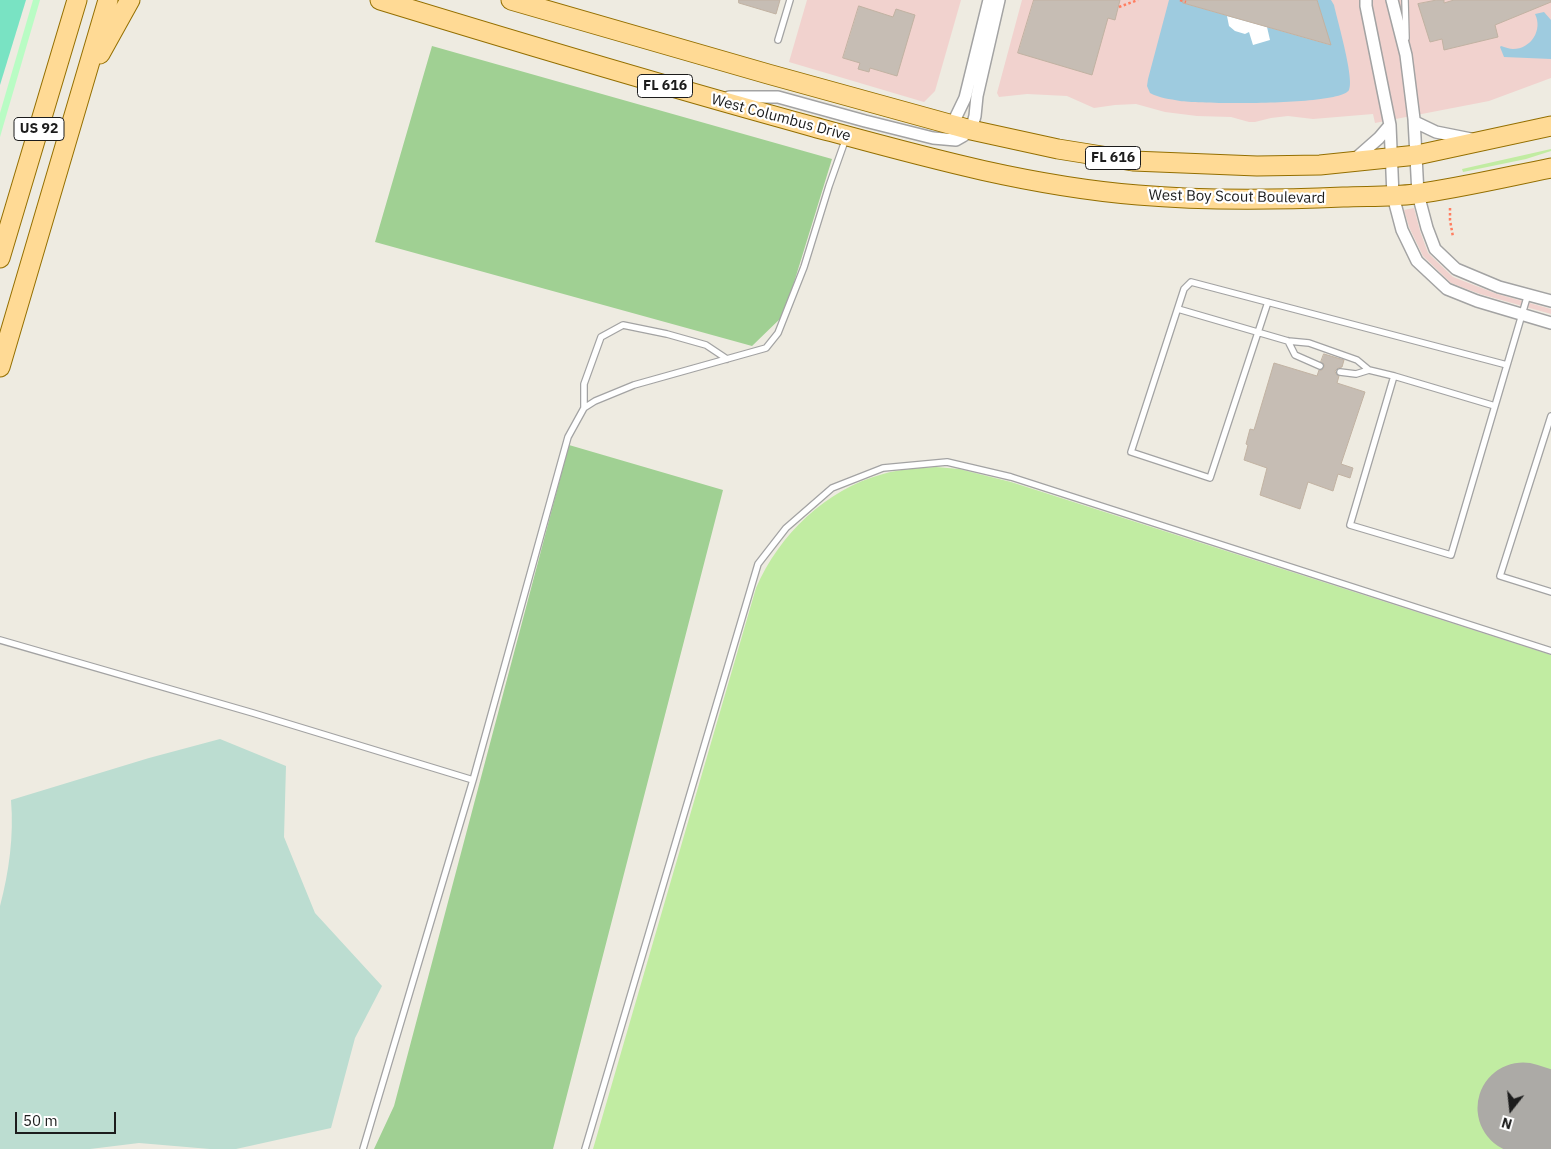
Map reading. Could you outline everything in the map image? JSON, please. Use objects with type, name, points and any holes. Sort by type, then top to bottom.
[{"type":"main road","name":"US 92","points":[[0,258],[77,0]]},
{"type":"main road","name":"US 92","points":[[0,367],[108,0]]},
{"type":"main road","points":[[84,83],[130,0]]},
{"type":"main road","name":"West Columbus Drive","points":[[380,0],[705,97],[952,164]]},
{"type":"main road","name":"FL 616","points":[[511,0],[552,9],[762,72],[952,125]]},
{"type":"main road","name":"West Boy Scout Boulevard","points":[[952,125],[1058,149],[1133,161],[1257,166],[1311,166],[1417,155],[1551,126]]},
{"type":"main road","name":"West Boy Scout Boulevard","points":[[952,164],[1056,186],[1140,196],[1222,200],[1284,200],[1418,194],[1548,167]]},
{"type":"street","points":[[952,125],[964,98],[989,0]]},
{"type":"street","points":[[705,97],[778,97],[865,121],[947,140],[956,140],[971,130],[999,0]]},
{"type":"street","points":[[1366,0],[1390,125],[1393,196],[1402,230],[1417,261],[1447,290],[1478,302],[1551,323]]},
{"type":"street","points":[[1392,0],[1406,55],[1415,122],[1418,194],[1426,228],[1435,249],[1456,270],[1499,286],[1551,301]]},
{"type":"street","points":[[1415,122],[1436,132],[1483,140]]},
{"type":"street","points":[[1353,162],[1390,125]]},
{"type":"lane","points":[[778,40],[790,0]]},
{"type":"lane","points":[[1406,0],[1406,55]]},
{"type":"lane","points":[[363,1149],[473,780],[568,437],[584,408],[595,401],[634,385],[766,348],[778,333],[804,267],[829,186],[847,136]]},
{"type":"lane","points":[[1268,302],[1210,478],[1131,452],[1184,289],[1191,282],[1268,302],[1507,365]]},
{"type":"lane","points":[[1394,376],[1350,525],[1451,555],[1528,294]]},
{"type":"lane","points":[[1178,309],[1288,341],[1309,343],[1357,360],[1369,370],[1495,406]]},
{"type":"lane","points":[[584,408],[584,384],[601,337],[623,325],[667,334],[706,345],[727,359]]},
{"type":"lane","points":[[1288,341],[1296,355],[1320,366]]},
{"type":"lane","points":[[1340,372],[1356,374],[1369,370]]},
{"type":"lane","points":[[1551,416],[1500,576],[1551,592]]},
{"type":"lane","points":[[585,1149],[758,564],[786,528],[832,488],[883,468],[947,462],[1011,477],[1551,651]]},
{"type":"lane","points":[[0,640],[473,780]]},
{"type":"path","points":[[1118,7],[1138,0]]},
{"type":"path","points":[[1180,0],[1186,2]]},
{"type":"path","points":[[1450,208],[1453,237]]},
{"type":"shaded area","points":[[807,0],[961,0],[935,91],[924,102],[789,62]]},
{"type":"shaded area","points":[[1022,0],[1551,0],[1551,78],[1489,101],[1375,123],[1373,114],[1313,119],[1288,116],[1249,122],[1231,117],[1197,116],[1165,112],[1136,104],[1094,108],[1067,96],[1027,94],[999,97],[997,93]]},
{"type":"shaded area","points":[[1169,0],[1186,0],[1186,4],[1330,45],[1317,0],[1331,0],[1334,5],[1348,62],[1350,74],[1349,90],[1340,95],[1322,99],[1269,103],[1180,101],[1150,93],[1147,86],[1148,79]]},
{"type":"shaded area","points":[[1544,12],[1551,20],[1551,59],[1504,57],[1501,46],[1513,49],[1519,48],[1525,46],[1534,38],[1537,26],[1535,14]]},
{"type":"shaded area","points":[[1414,208],[1428,253],[1453,277],[1497,294],[1551,309],[1551,314],[1480,294],[1451,283],[1423,256],[1409,227],[1404,210]]},
{"type":"shaded area","points":[[220,739],[286,766],[284,837],[315,913],[382,986],[355,1038],[331,1128],[236,1149],[210,1149],[139,1143],[90,1149],[0,1149],[0,906],[10,854],[11,800],[149,758]]},
{"type":"green space","points":[[0,0],[26,0],[0,85]]},
{"type":"green space","points":[[33,0],[40,0],[0,137],[0,113]]},
{"type":"green space","points":[[432,46],[832,159],[784,315],[752,346],[375,242]]},
{"type":"green space","points":[[1551,149],[1551,151],[1526,159],[1463,172],[1462,169]]},
{"type":"green space","points":[[569,445],[723,490],[553,1149],[374,1149],[394,1106]]},
{"type":"green space","points":[[936,467],[959,469],[1011,482],[1551,655],[1551,1070],[1535,1066],[1508,1149],[593,1149],[756,588],[766,568],[791,533],[824,503],[842,491],[862,481],[889,472]]},
{"type":"pier","points":[[1227,16],[1267,27],[1270,40],[1253,45],[1249,32],[1245,34],[1235,31],[1229,26]]},
{"type":"building","points":[[739,0],[780,0],[776,14],[739,3]]},
{"type":"building","points":[[1034,0],[1120,0],[1115,20],[1108,18],[1092,75],[1018,53]]},
{"type":"building","points":[[1183,0],[1317,0],[1331,45],[1183,3]]},
{"type":"building","points":[[1444,0],[1444,3],[1454,0],[1551,0],[1551,2],[1495,25],[1498,37],[1444,50],[1442,39],[1430,42],[1418,4]]},
{"type":"building","points":[[859,6],[893,17],[896,9],[915,15],[897,76],[870,68],[869,72],[858,69],[860,63],[843,58]]},
{"type":"building","points":[[1324,354],[1344,360],[1342,367],[1335,371],[1339,376],[1337,383],[1365,392],[1341,464],[1353,468],[1350,478],[1338,474],[1333,491],[1308,482],[1300,509],[1260,495],[1267,468],[1244,460],[1248,445],[1246,444],[1250,429],[1254,430],[1274,363],[1317,376],[1319,370],[1322,370],[1324,367],[1324,364],[1321,362]]},
{"type":"runway","points":[[1523,1108],[1551,1117]]}]
